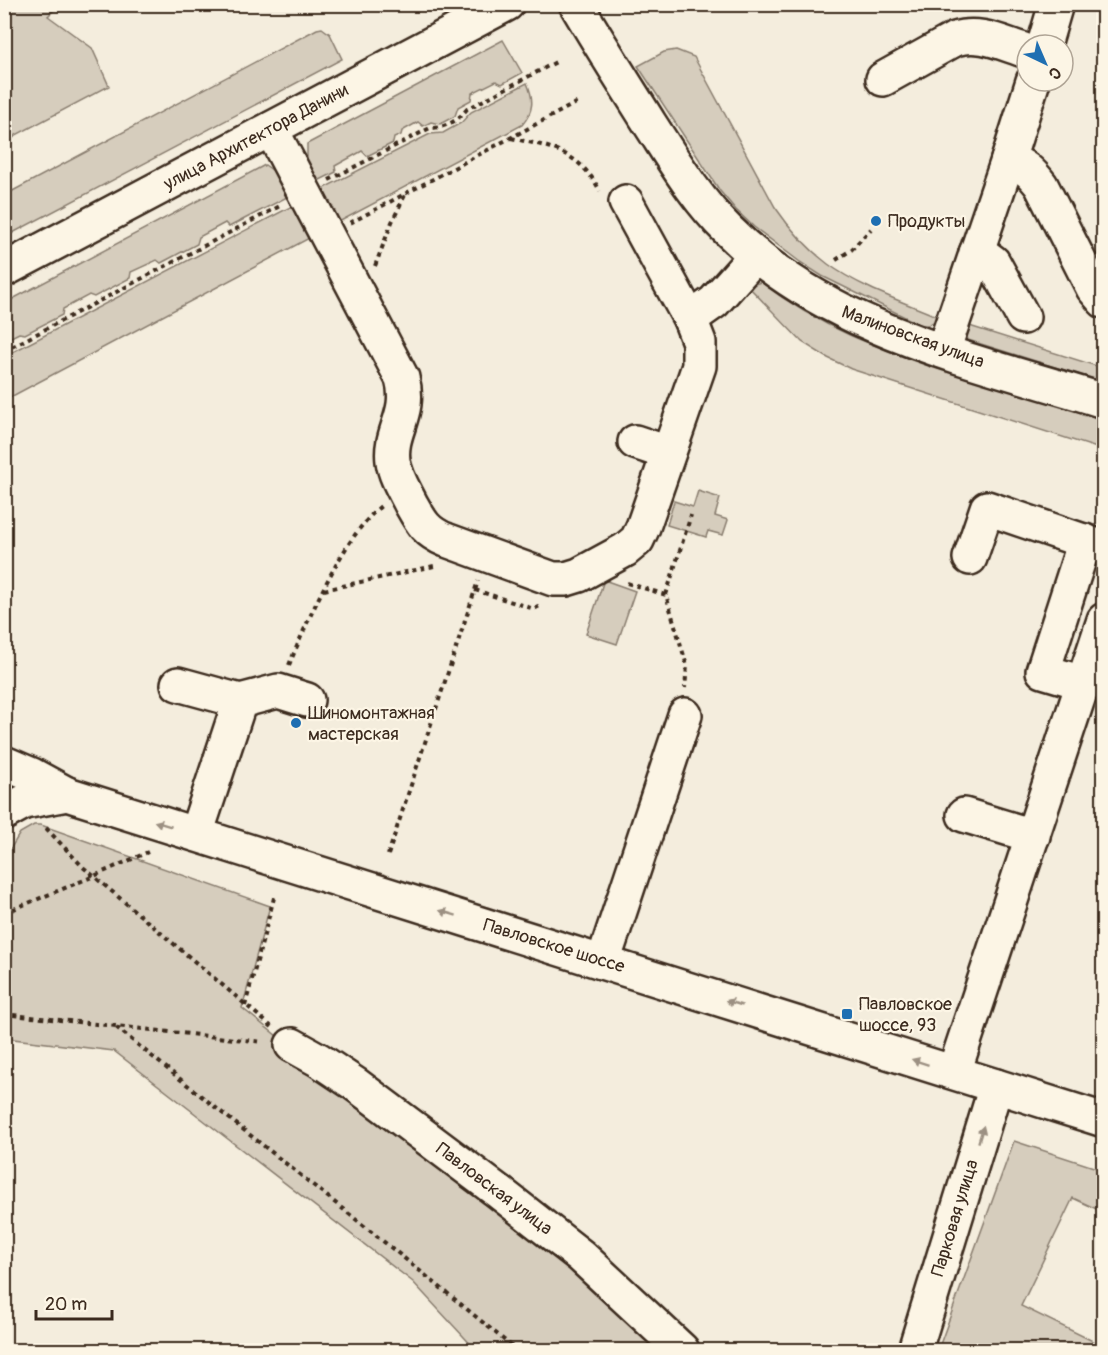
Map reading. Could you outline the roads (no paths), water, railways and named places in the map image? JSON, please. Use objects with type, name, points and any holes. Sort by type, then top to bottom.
[{"type":"street","name":"улица Архитектора Данини","points":[[4,270],[507,4]]},
{"type":"street","name":"Малиновская улица","points":[[576,4],[697,195],[727,230],[756,255],[787,278],[845,313],[943,351],[1104,401]]},
{"type":"street","points":[[1048,33],[1056,4]]},
{"type":"street","points":[[883,79],[955,39],[966,36],[976,35],[1015,47]]},
{"type":"street","points":[[943,351],[1029,93]]},
{"type":"street","points":[[271,129],[402,378],[406,392],[405,407],[394,442],[392,459],[396,475],[422,523],[432,534],[553,579],[566,579],[579,575],[625,550],[637,540],[699,366],[699,342],[690,319],[614,199]]},
{"type":"street","points":[[1008,160],[1020,164],[1031,172],[1041,185],[1093,288],[1104,301]]},
{"type":"street","points":[[976,253],[986,256],[993,262],[1023,317]]},
{"type":"street","points":[[690,319],[714,302],[756,255]]},
{"type":"street","points":[[635,442],[668,453]]},
{"type":"street","points":[[970,558],[987,508],[1094,544],[1043,671],[1083,683]]},
{"type":"street","points":[[954,1072],[1104,620]]},
{"type":"street","points":[[178,684],[240,701],[292,695]]},
{"type":"street","points":[[196,834],[240,701]]},
{"type":"street","points":[[603,962],[685,715]]},
{"type":"street","points":[[4,763],[68,794]]},
{"type":"street","name":"Павловское шоссе","points":[[4,813],[24,802],[68,794],[1104,1120]]},
{"type":"street","points":[[964,814],[1033,836]]},
{"type":"street","name":"Павловская улица","points":[[292,1046],[319,1060],[355,1084],[581,1256],[672,1348]]},
{"type":"street","name":"Парковая улица","points":[[915,1350],[996,1086]]},
{"type":"place","name":"Продукты","points":[[876,221]]},
{"type":"place","name":"Шиномонтажная мастерская","points":[[296,723]]},
{"type":"place","name":"Павловское шоссе, 93","points":[[847,1014]]}]
